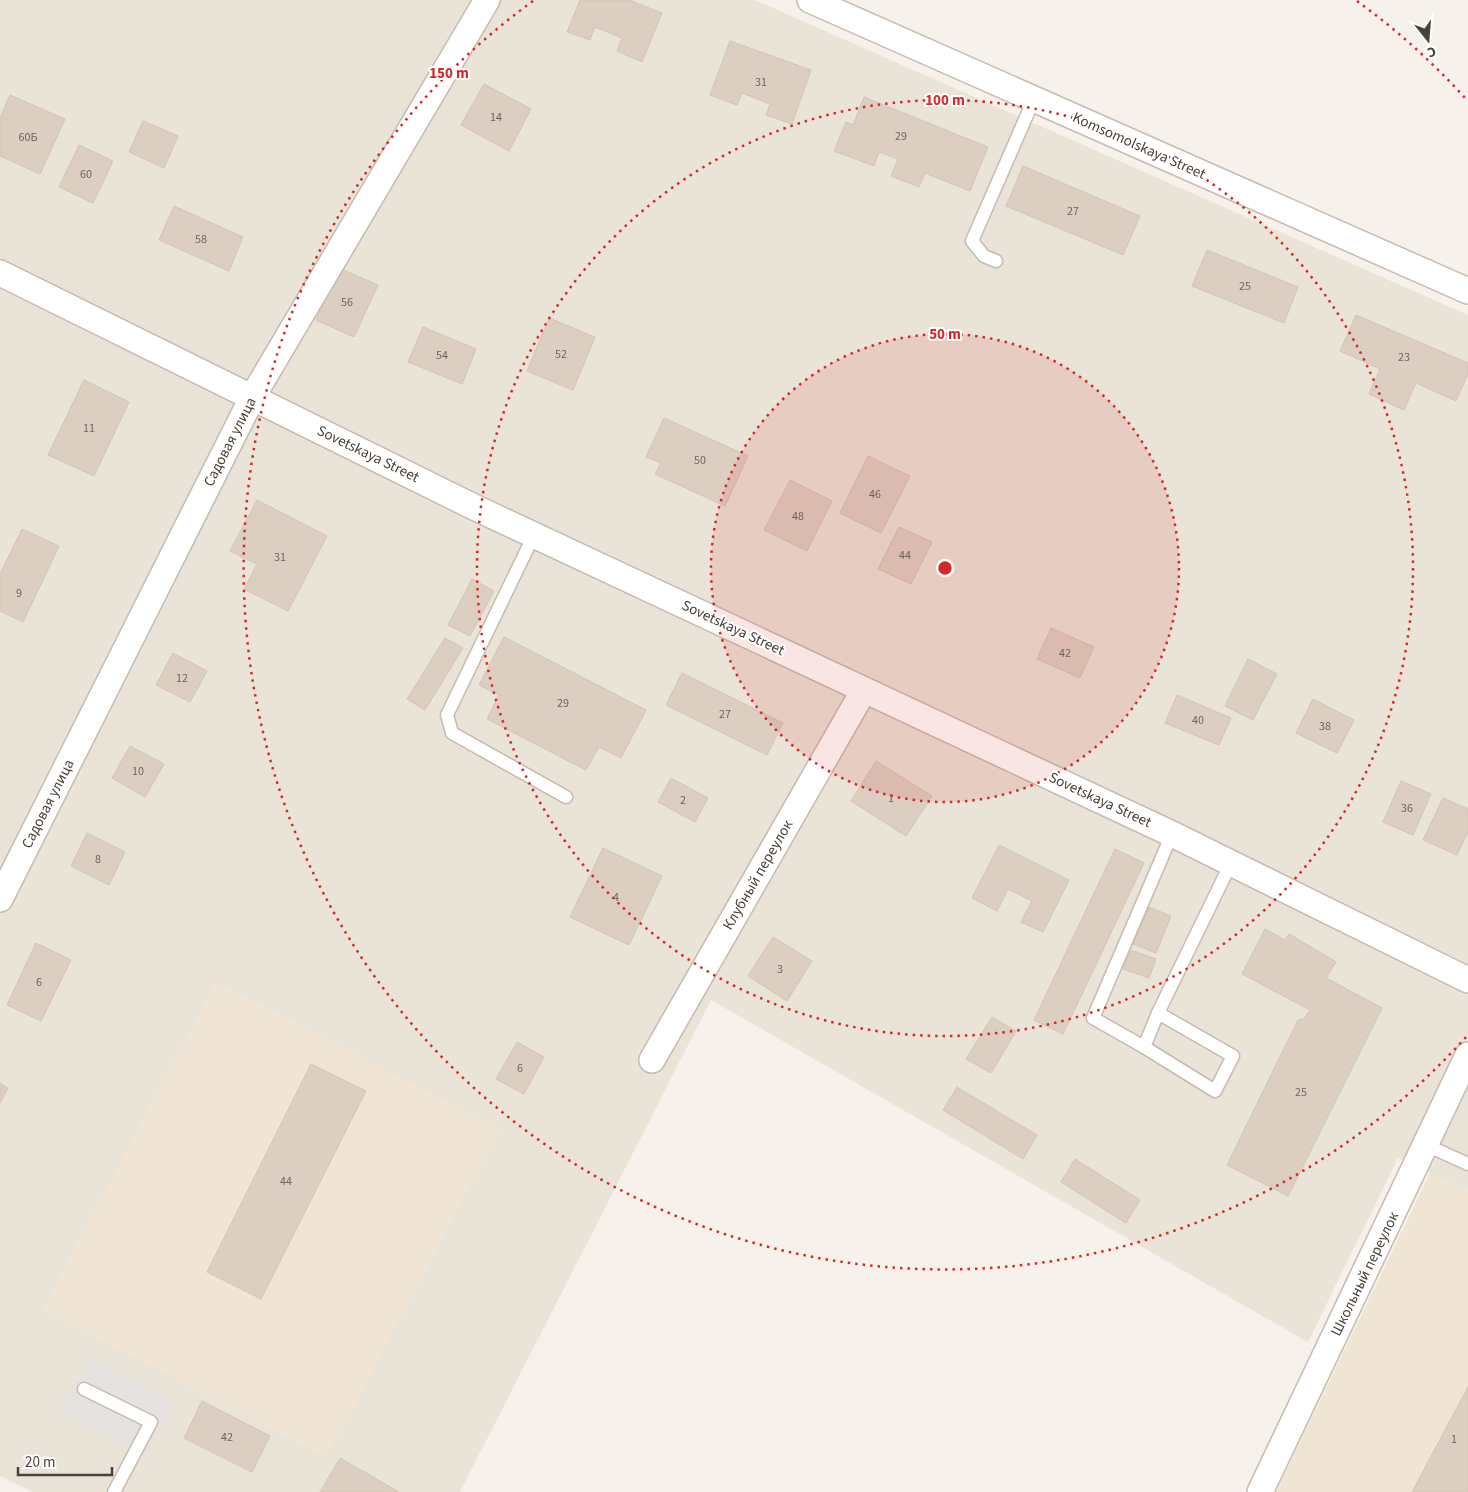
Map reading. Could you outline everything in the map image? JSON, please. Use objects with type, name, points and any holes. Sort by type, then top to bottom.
[{"type":"street","name":"Садовая улица","points":[[0,899],[253,396],[486,0]]},
{"type":"street","name":"Komsomolskaya Street","points":[[810,0],[1468,292]]},
{"type":"street","name":"Sovetskaya Street","points":[[0,273],[534,535],[1172,834],[1468,980]]},
{"type":"street","name":"Клубный переулок","points":[[652,1060],[864,690]]},
{"type":"street","name":"Школьный переулок","points":[[1260,1492],[1468,1055]]},
{"type":"lane","points":[[996,260],[984,256],[972,241],[1034,99]]},
{"type":"lane","points":[[534,535],[447,715],[452,733],[566,797]]},
{"type":"lane","points":[[1158,1013],[1233,1056],[1215,1091],[1093,1018],[1172,834]]},
{"type":"lane","points":[[1144,1047],[1158,1013],[1232,863]]},
{"type":"lane","points":[[1426,1144],[1468,1164]]},
{"type":"lane","points":[[84,1389],[151,1422],[114,1492]]},
{"type":"shaded area","points":[[0,0],[755,0],[1468,315],[1468,1191],[1398,1158],[1308,1342],[711,1000],[460,1492],[33,1492],[0,1476]]},
{"type":"shaded area","points":[[216,981],[500,1130],[326,1458],[43,1309]]},
{"type":"shaded area","points":[[1430,1173],[1468,1191],[1468,1492],[1276,1492]]},
{"type":"shaded area","points":[[89,1357],[174,1402],[145,1457],[60,1412]]},
{"type":"building","points":[[580,0],[629,0],[662,13],[642,62],[617,51],[622,38],[595,27],[590,40],[567,32]]},
{"type":"building","points":[[730,41],[811,70],[792,124],[766,115],[770,104],[742,93],[737,105],[710,95]]},
{"type":"building","points":[[484,84],[531,109],[509,151],[461,125]]},
{"type":"building","points":[[10,95],[65,119],[40,174],[0,156],[0,118]]},
{"type":"building","points":[[864,97],[988,147],[970,191],[925,173],[919,187],[891,176],[898,159],[879,152],[874,166],[834,151],[846,122],[853,125]]},
{"type":"building","points":[[143,121],[178,136],[164,168],[129,152]]},
{"type":"building","points":[[79,145],[113,161],[93,203],[59,187]]},
{"type":"building","points":[[1023,166],[1140,216],[1123,255],[1006,206]]},
{"type":"building","points":[[174,206],[243,237],[229,271],[159,240]]},
{"type":"building","points":[[1207,250],[1298,287],[1284,323],[1192,286]]},
{"type":"building","points":[[339,268],[378,285],[354,337],[316,320]]},
{"type":"building","points":[[1356,315],[1468,363],[1468,374],[1456,401],[1416,383],[1404,410],[1369,394],[1380,369],[1340,351]]},
{"type":"building","points":[[549,318],[595,337],[573,390],[527,371]]},
{"type":"building","points":[[423,327],[476,349],[462,384],[408,362]]},
{"type":"building","points":[[84,380],[129,402],[94,476],[48,455]]},
{"type":"building","points":[[664,418],[748,456],[725,506],[655,474],[661,463],[646,457]]},
{"type":"building","points":[[868,456],[910,476],[881,533],[840,513]]},
{"type":"building","points":[[790,480],[832,501],[807,551],[764,530]]},
{"type":"building","points":[[257,500],[327,536],[288,611],[244,589],[257,564],[230,551]]},
{"type":"building","points":[[899,527],[932,542],[911,584],[878,569]]},
{"type":"building","points":[[22,529],[59,546],[23,622],[0,611],[0,574]]},
{"type":"building","points":[[472,579],[494,591],[470,636],[448,625]]},
{"type":"building","points":[[1051,628],[1094,647],[1080,678],[1037,659]]},
{"type":"building","points":[[504,637],[646,710],[621,758],[599,747],[586,770],[487,719],[499,695],[479,685]]},
{"type":"building","points":[[445,638],[463,648],[425,710],[407,699]]},
{"type":"building","points":[[173,653],[207,671],[190,702],[156,685]]},
{"type":"building","points":[[1248,659],[1277,674],[1253,720],[1225,706]]},
{"type":"building","points":[[682,673],[783,723],[767,755],[666,705]]},
{"type":"building","points":[[1177,695],[1231,718],[1219,745],[1165,723]]},
{"type":"building","points":[[1313,699],[1354,720],[1337,753],[1296,733]]},
{"type":"building","points":[[130,746],[164,764],[145,797],[112,778]]},
{"type":"building","points":[[876,761],[932,796],[906,836],[851,801]]},
{"type":"building","points":[[671,778],[708,798],[695,822],[658,802]]},
{"type":"building","points":[[1401,781],[1431,794],[1413,835],[1383,822]]},
{"type":"building","points":[[1443,798],[1468,809],[1468,832],[1457,855],[1423,840]]},
{"type":"building","points":[[87,833],[125,852],[109,885],[71,866]]},
{"type":"building","points":[[999,845],[1069,880],[1043,932],[1021,922],[1032,901],[1008,889],[997,911],[972,898]]},
{"type":"building","points":[[603,848],[662,876],[629,945],[570,917]]},
{"type":"building","points":[[1115,849],[1144,863],[1063,1034],[1034,1020]]},
{"type":"building","points":[[1149,907],[1171,916],[1156,953],[1133,944]]},
{"type":"building","points":[[1265,929],[1285,940],[1289,934],[1336,962],[1326,978],[1382,1008],[1288,1196],[1227,1165],[1298,1020],[1304,1019],[1310,1010],[1242,974]]},
{"type":"building","points":[[773,937],[812,961],[787,1001],[748,976]]},
{"type":"building","points":[[36,943],[71,960],[41,1021],[7,1005]]},
{"type":"building","points":[[1131,950],[1156,959],[1149,978],[1123,969]]},
{"type":"building","points":[[992,1017],[1016,1031],[991,1073],[966,1059]]},
{"type":"building","points":[[517,1042],[544,1057],[524,1094],[496,1079]]},
{"type":"building","points":[[311,1064],[366,1091],[261,1299],[207,1272]]},
{"type":"building","points":[[0,1083],[8,1088],[0,1103]]},
{"type":"building","points":[[957,1087],[1037,1135],[1023,1159],[943,1110]]},
{"type":"building","points":[[1075,1159],[1140,1200],[1126,1223],[1061,1182]]},
{"type":"building","points":[[1468,1387],[1468,1492],[1412,1492]]},
{"type":"building","points":[[202,1401],[270,1436],[252,1472],[184,1438]]},
{"type":"building","points":[[340,1458],[399,1492],[320,1492]]}]
